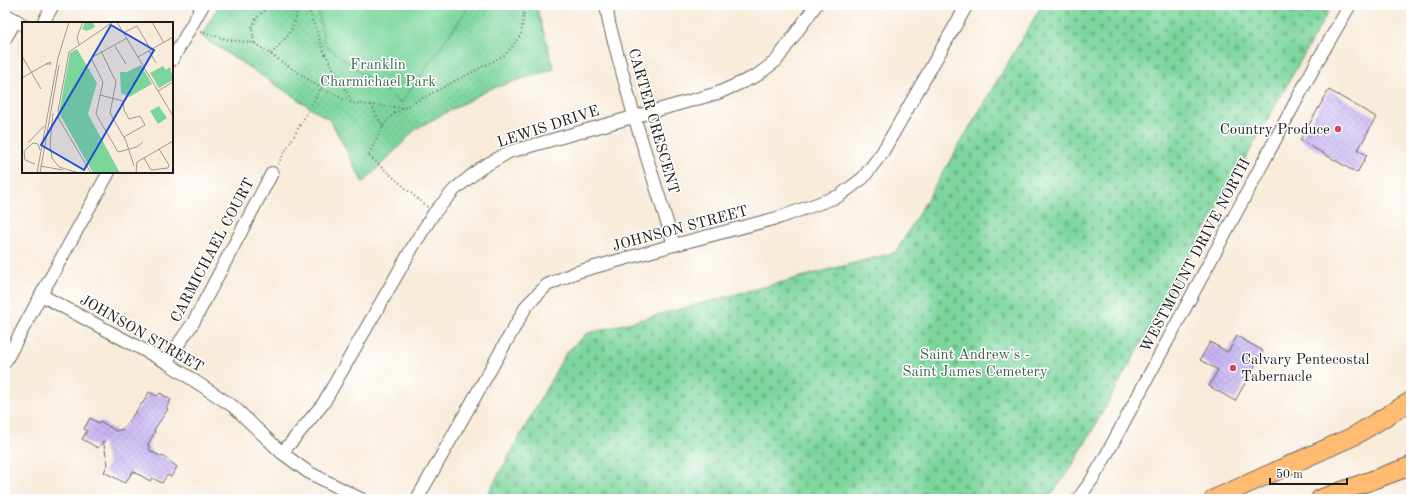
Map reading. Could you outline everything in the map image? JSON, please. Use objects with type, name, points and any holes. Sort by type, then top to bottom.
[{"type":"highway","points":[[1214,499],[1354,436],[1411,401]]},
{"type":"highway","points":[[1320,499],[1411,466]]},
{"type":"street","points":[[44,22],[53,5]]},
{"type":"street","points":[[173,58],[203,5]]},
{"type":"street","name":"CARTER CRESCENT","points":[[608,5],[607,10],[609,23],[634,116],[674,245]]},
{"type":"street","name":"LEWIS DRIVE","points":[[282,453],[323,404],[415,243],[434,213],[455,189],[481,168],[509,152],[718,93],[756,76],[776,61],[816,5]]},
{"type":"street","name":"JOHNSON STREET","points":[[417,499],[527,305],[547,285],[577,272],[781,217],[839,196],[863,178],[882,153],[967,5]]},
{"type":"street","name":"WESTMOUNT DRIVE NORTH","points":[[1078,499],[1102,463],[1318,60],[1350,5]]},
{"type":"street","points":[[5,14],[20,22],[5,39]]},
{"type":"street","points":[[6,358],[108,173]]},
{"type":"street","name":"CARMICHAEL COURT","points":[[166,362],[193,323],[272,173]]},
{"type":"street","name":"JOHNSON STREET","points":[[41,295],[166,362],[234,407],[282,453],[308,472],[361,499]]},
{"type":"path","points":[[254,43],[252,27],[256,19],[269,5]]},
{"type":"path","points":[[271,54],[287,37],[294,24],[299,5]]},
{"type":"path","points":[[307,5],[325,54],[352,103]]},
{"type":"path","points":[[434,213],[368,155],[386,121],[396,112],[505,55],[521,35],[525,5]]},
{"type":"path","points":[[190,29],[230,40],[254,43],[321,88],[352,103],[404,108]]},
{"type":"path","points":[[272,173],[321,88]]},
{"type":"path","points":[[371,105],[383,127]]},
{"type":"green space","name":"Franklin Charmichael Park","points":[[219,5],[536,5],[554,69],[490,89],[417,128],[363,183],[331,121],[201,36]]},
{"type":"green space","points":[[317,5],[470,5],[401,103],[325,45]]},
{"type":"green space","name":"Saint Andrew's - Saint James Cemetery","points":[[1042,5],[1332,5],[1071,468],[1048,499],[485,499],[566,353],[586,334],[896,252]]},
{"type":"building","name":"Country Produce","points":[[1329,90],[1376,117],[1358,150],[1367,155],[1357,173],[1300,140]]},
{"type":"building","name":"Calvary Pentecostal Tabernacle","points":[[1237,336],[1263,351],[1235,401],[1209,386],[1218,370],[1200,360],[1210,342],[1228,352]]},
{"type":"building","points":[[149,392],[157,396],[160,393],[171,400],[166,408],[168,409],[154,430],[155,432],[148,444],[150,451],[162,457],[163,456],[177,467],[171,477],[167,475],[162,483],[152,478],[150,481],[133,471],[125,483],[104,472],[108,464],[103,441],[98,448],[82,439],[87,431],[84,429],[90,418],[99,423],[100,421],[116,431],[123,429],[143,403]]},
{"type":"place","name":"Country Produce","points":[[1338,129]]},
{"type":"place","name":"Calvary Pentecostal Tabernacle","points":[[1233,368]]}]
